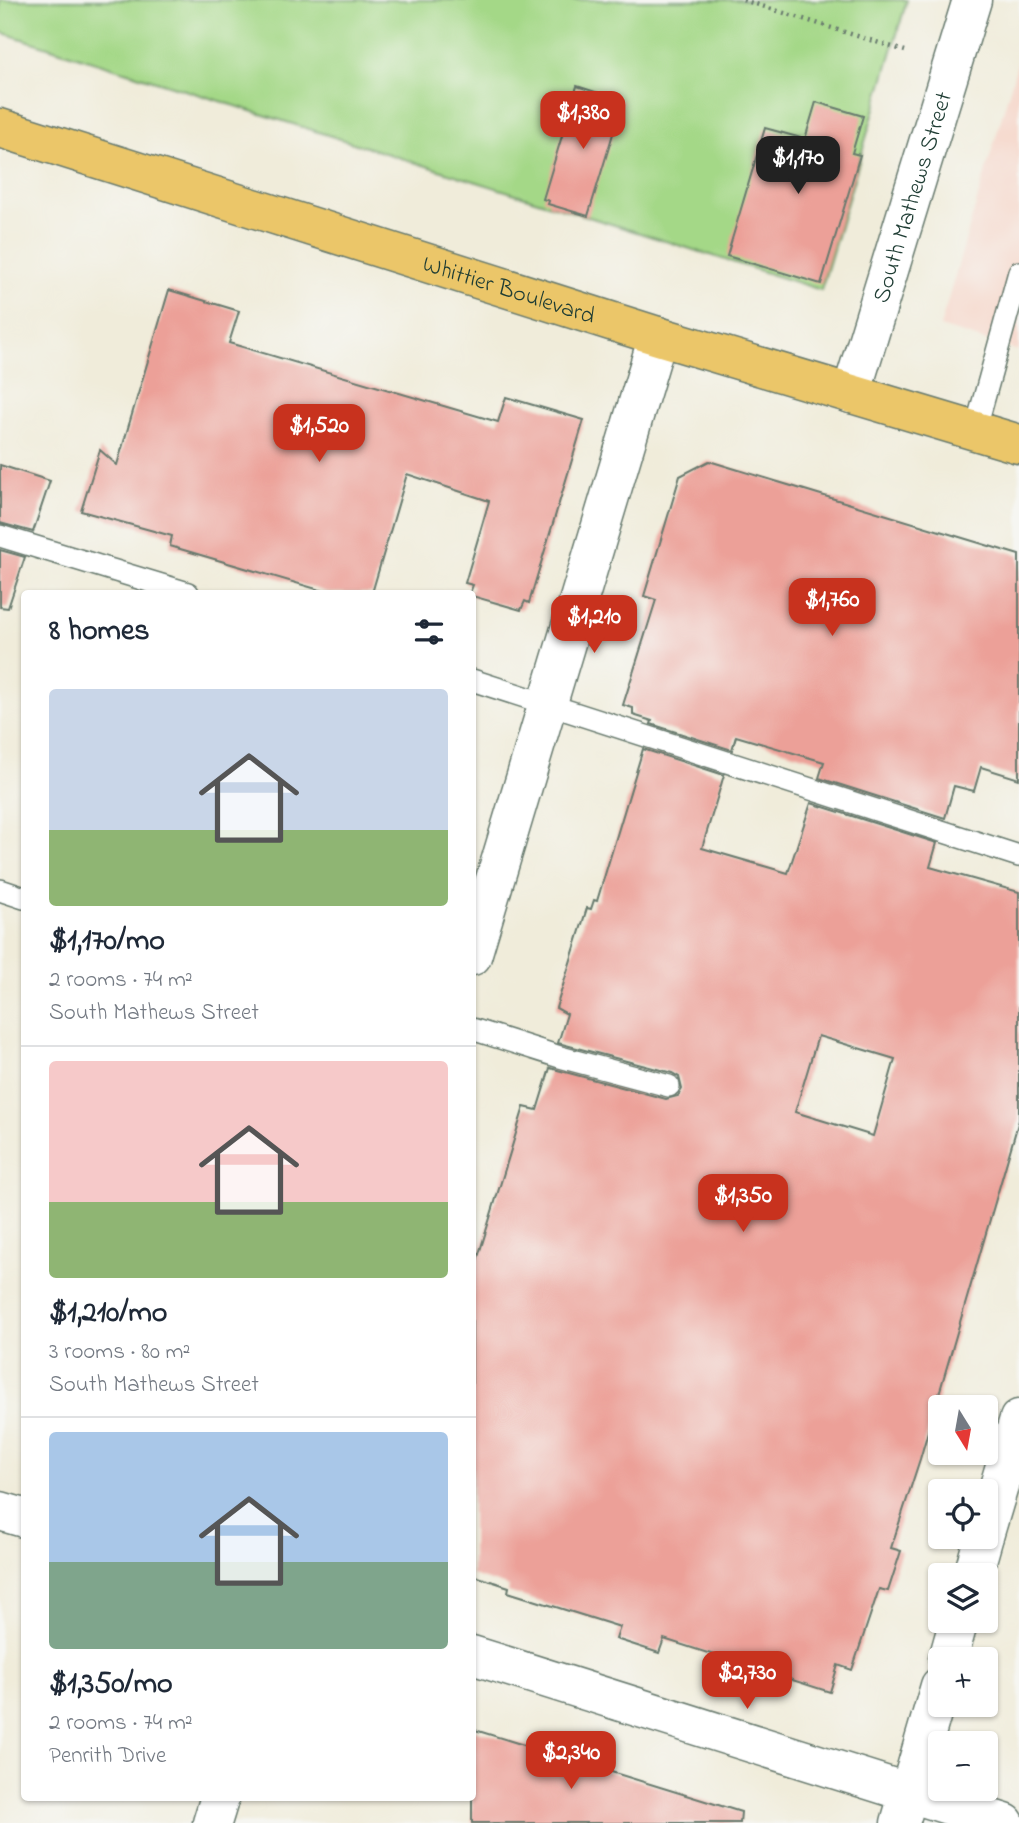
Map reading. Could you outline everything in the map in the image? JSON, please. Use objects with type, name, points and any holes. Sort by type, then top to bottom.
[{"type":"main road","name":"Whittier Boulevard","points":[[0,128],[659,336],[1019,444]]},
{"type":"street","name":"South Mathews Street","points":[[851,394],[972,0]]},
{"type":"street","points":[[476,943],[659,336]]},
{"type":"street","points":[[998,1491],[1019,1419]]},
{"type":"street","points":[[0,1511],[21,1517]]},
{"type":"street","points":[[476,1657],[904,1808],[1005,1823]]},
{"type":"street","points":[[904,1808],[931,1717]]},
{"type":"street","points":[[212,1823],[219,1801]]},
{"type":"lane","points":[[975,431],[1019,272]]},
{"type":"lane","points":[[0,536],[178,590]]},
{"type":"lane","points":[[476,681],[1019,856]]},
{"type":"lane","points":[[0,890],[21,897]]},
{"type":"lane","points":[[476,1030],[559,1057],[669,1086]]},
{"type":"path","points":[[743,0],[905,51]]},
{"type":"shaded area","points":[[1019,58],[1019,351],[940,327]]},
{"type":"green space","points":[[0,0],[907,0],[821,290],[0,32]]},
{"type":"building","points":[[577,86],[623,101],[588,216],[548,204],[549,201],[543,199]]},
{"type":"building","points":[[816,102],[863,116],[852,153],[860,155],[821,284],[727,256],[765,128],[805,139]]},
{"type":"building","points":[[169,290],[239,311],[229,343],[498,422],[506,397],[584,420],[529,603],[525,601],[521,610],[476,597],[476,590],[471,590],[473,585],[465,583],[489,501],[407,474],[373,590],[320,590],[170,546],[172,536],[81,511],[100,450],[117,465]]},
{"type":"building","points":[[709,461],[1019,555],[1019,779],[981,767],[974,791],[954,786],[945,818],[819,778],[824,762],[736,736],[732,750],[651,724],[652,721],[633,715],[633,708],[623,705],[656,600],[644,596],[680,476]]},
{"type":"building","points":[[0,465],[50,481],[33,532],[0,523]]},
{"type":"building","points":[[0,550],[25,557],[8,608],[0,607]]},
{"type":"building","points":[[643,749],[724,775],[702,848],[788,873],[811,803],[937,843],[930,867],[1019,892],[1019,1120],[939,1395],[928,1395],[928,1432],[891,1548],[901,1551],[888,1591],[879,1589],[852,1670],[838,1665],[830,1692],[664,1639],[659,1653],[616,1639],[620,1627],[508,1592],[509,1587],[476,1576],[476,1264],[524,1107],[537,1110],[550,1068],[666,1099],[678,1096],[682,1089],[679,1077],[672,1073],[558,1043],[567,1014],[556,1008],[587,908],[591,909],[594,900],[597,901]],"holes":[[[818,1036],[895,1059],[873,1136],[795,1112]]]},
{"type":"building","points":[[476,1730],[741,1812],[740,1823],[472,1823],[472,1801],[476,1801]]}]
